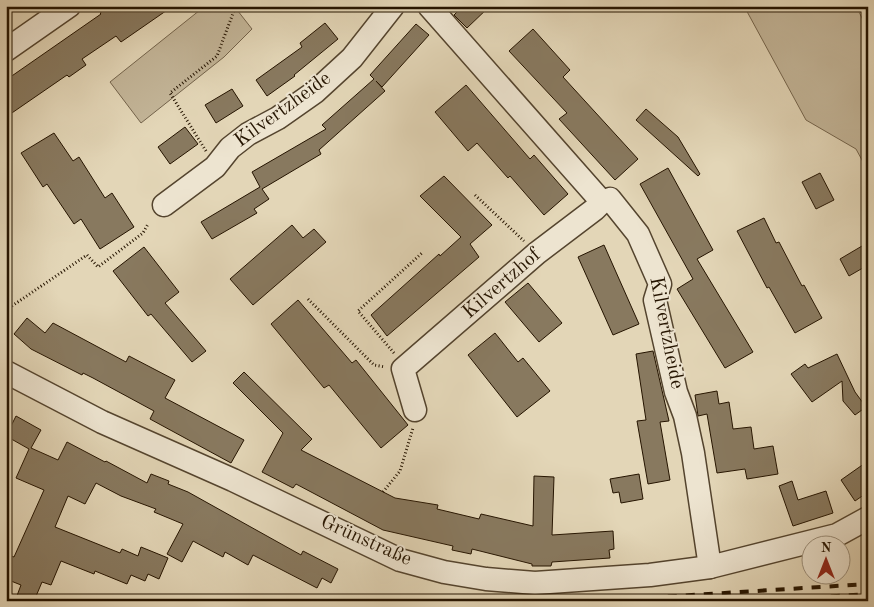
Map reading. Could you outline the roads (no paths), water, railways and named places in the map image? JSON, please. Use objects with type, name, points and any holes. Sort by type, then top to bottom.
[{"type":"street","points":[[6,50],[69,6]]},
{"type":"street","name":"Kilvertzheide","points":[[164,205],[215,166],[230,148],[248,134],[278,118],[307,97],[340,69],[352,58],[393,6]]},
{"type":"street","name":"Kilvertzheide","points":[[429,6],[602,202],[610,199],[638,234],[660,284],[655,300],[676,392],[685,416],[693,453],[710,567]]},
{"type":"street","name":"Kilvertzhof","points":[[415,410],[403,369],[537,253],[602,202]]},
{"type":"street","name":"Grünstraße","points":[[6,372],[102,422],[233,480],[400,560],[444,572],[486,579],[535,583],[650,575],[710,567],[837,535],[868,518]]},
{"type":"railway","points":[[596,601],[868,584]]},
{"type":"railway","points":[[759,601],[868,594]]}]
